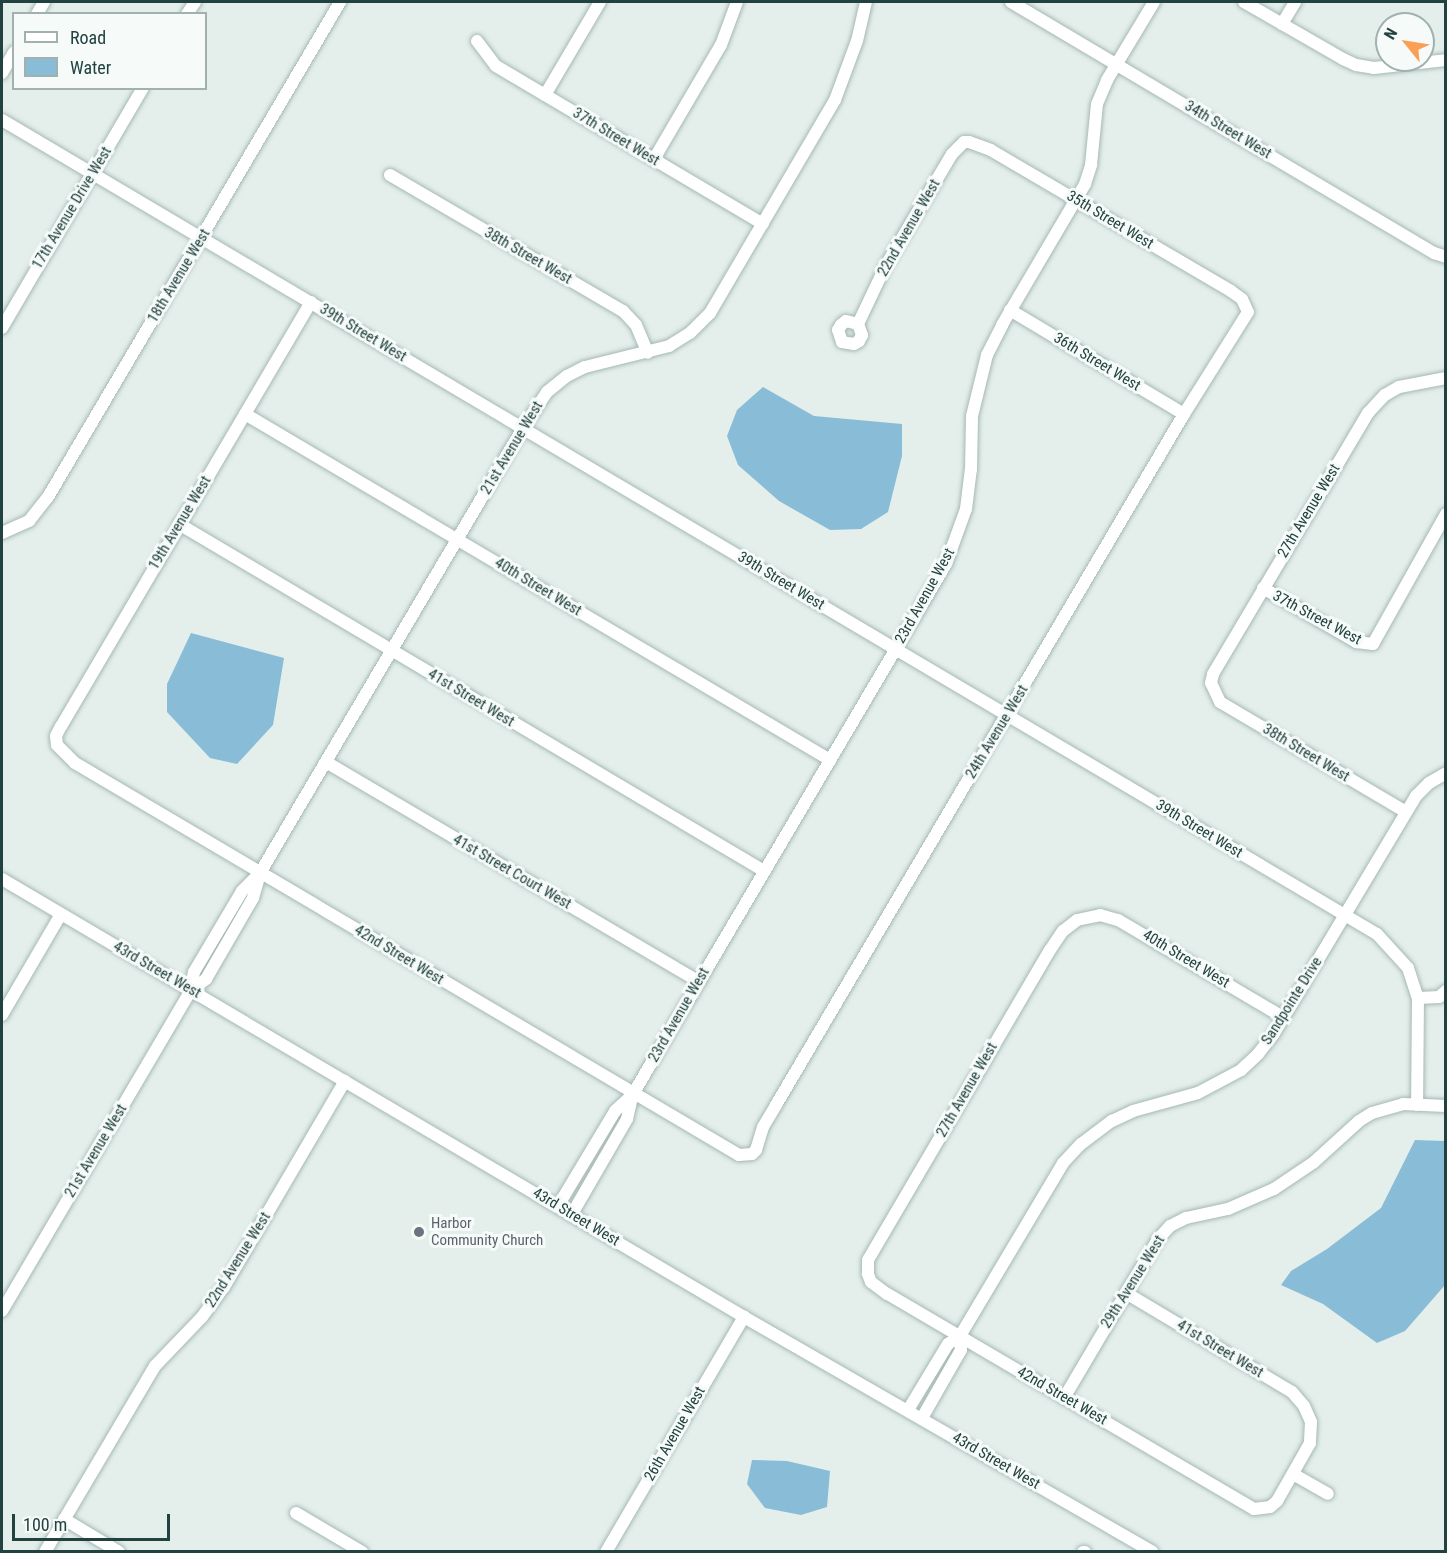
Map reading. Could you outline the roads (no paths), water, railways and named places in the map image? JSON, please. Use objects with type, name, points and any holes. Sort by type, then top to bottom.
[{"type":"street","name":"18th Avenue West","points":[[2,533],[16,529],[38,512],[340,2]]},
{"type":"street","points":[[545,95],[600,2]]},
{"type":"street","points":[[654,159],[721,45],[737,2]]},
{"type":"street","name":"21st Avenue West","points":[[2,1311],[191,990],[194,972],[242,891],[260,873],[523,428],[547,392],[567,375],[585,367],[669,346],[690,333],[704,319],[763,224],[835,100],[853,57],[866,2]]},
{"type":"street","name":"34th Street West","points":[[1011,2],[1434,253],[1446,257]]},
{"type":"street","name":"23rd Avenue West","points":[[558,1206],[615,1111],[633,1094],[946,564],[962,524],[969,492],[972,416],[976,391],[987,355],[1010,310],[1076,200],[1091,165],[1097,104],[1116,64],[1154,2]]},
{"type":"street","points":[[1244,2],[1356,64],[1374,68],[1446,60]]},
{"type":"street","points":[[1282,24],[1295,2]]},
{"type":"street","name":"37th Street West","points":[[477,41],[496,66],[763,224]]},
{"type":"street","points":[[2,73],[12,56]]},
{"type":"street","name":"17th Avenue Drive West","points":[[2,328],[142,90]]},
{"type":"street","name":"39th Street West","points":[[2,120],[1383,938],[1399,955],[1410,974],[1418,998],[1418,1105]]},
{"type":"street","name":"22nd Avenue West","points":[[858,324],[886,265],[952,154],[964,142],[969,142]]},
{"type":"street","name":"35th Street West","points":[[969,142],[991,150],[1231,291],[1247,306]]},
{"type":"street","name":"38th Street West","points":[[390,176],[623,311],[636,325],[648,353]]},
{"type":"street","name":"19th Avenue West","points":[[57,746],[56,736],[61,726],[311,302]]},
{"type":"street","name":"24th Avenue West","points":[[746,1154],[756,1150],[763,1127],[1185,414],[1244,321],[1247,306]]},
{"type":"street","name":"36th Street West","points":[[1010,310],[1185,414]]},
{"type":"street","name":"27th Avenue West","points":[[1212,688],[1213,674],[1376,403],[1399,387],[1446,378]]},
{"type":"street","name":"40th Street West","points":[[245,414],[830,760]]},
{"type":"street","name":"37th Street West","points":[[1263,588],[1356,642],[1372,644],[1446,514]]},
{"type":"street","name":"41st Street West","points":[[180,524],[764,871]]},
{"type":"street","name":"38th Street West","points":[[1212,688],[1220,702],[1406,812]]},
{"type":"street","name":"42nd Street West","points":[[57,746],[75,763],[633,1094],[739,1155],[746,1154]]},
{"type":"street","name":"41st Street Court West","points":[[326,762],[699,981]]},
{"type":"street","name":"Sandpointe Drive","points":[[908,1410],[948,1344],[960,1336],[1056,1173],[1081,1144],[1122,1115],[1198,1093],[1228,1078],[1258,1054],[1283,1017],[1406,812],[1422,789],[1446,773]]},
{"type":"street","name":"43rd Street West","points":[[2,879],[744,1317],[1152,1551]]},
{"type":"street","points":[[2,1015],[61,914]]},
{"type":"street","name":"40th Street West","points":[[1084,918],[1100,915],[1119,920],[1283,1017]]},
{"type":"street","name":"27th Avenue West","points":[[868,1274],[869,1256],[1050,950],[1071,923],[1084,918]]},
{"type":"street","points":[[1418,998],[1439,997],[1446,991]]},
{"type":"street","name":"22nd Avenue West","points":[[45,1551],[155,1366],[202,1317],[224,1287],[345,1081]]},
{"type":"street","name":"23rd Avenue West","points":[[572,1214],[627,1119],[633,1094]]},
{"type":"street","name":"29th Avenue West","points":[[1064,1398],[1158,1239],[1170,1226],[1186,1218],[1228,1209],[1274,1189],[1314,1162],[1359,1121],[1372,1113],[1403,1104],[1418,1105]]},
{"type":"street","points":[[1418,1105],[1446,1106]]},
{"type":"street","name":"42nd Street West","points":[[868,1274],[871,1282],[887,1294],[1254,1509],[1263,1509],[1277,1501],[1293,1474]]},
{"type":"street","name":"41st Street West","points":[[1126,1293],[1292,1392],[1307,1412],[1311,1422],[1310,1443],[1293,1474]]},
{"type":"street","name":"26th Avenue West","points":[[606,1551],[744,1317]]},
{"type":"street","name":"Sandpointe Drive","points":[[922,1418],[961,1350],[960,1336]]},
{"type":"street","points":[[1293,1474],[1328,1494]]},
{"type":"street","points":[[296,1513],[362,1551]]},
{"type":"street","points":[[64,1519],[119,1551]]},
{"type":"water","points":[[763,387],[814,416],[902,424],[902,456],[888,512],[861,529],[830,530],[779,501],[738,465],[727,436],[737,410]]},
{"type":"water","points":[[191,633],[284,658],[273,725],[237,764],[210,758],[167,712],[167,684]]},
{"type":"water","points":[[1415,1140],[1445,1141],[1445,1285],[1405,1331],[1377,1343],[1323,1304],[1281,1285],[1291,1271],[1327,1249],[1381,1208]]},
{"type":"water","points":[[752,1460],[787,1461],[830,1471],[827,1507],[801,1515],[765,1508],[747,1484]]},
{"type":"place","name":"Harbor Community Church","points":[[419,1232]]}]
